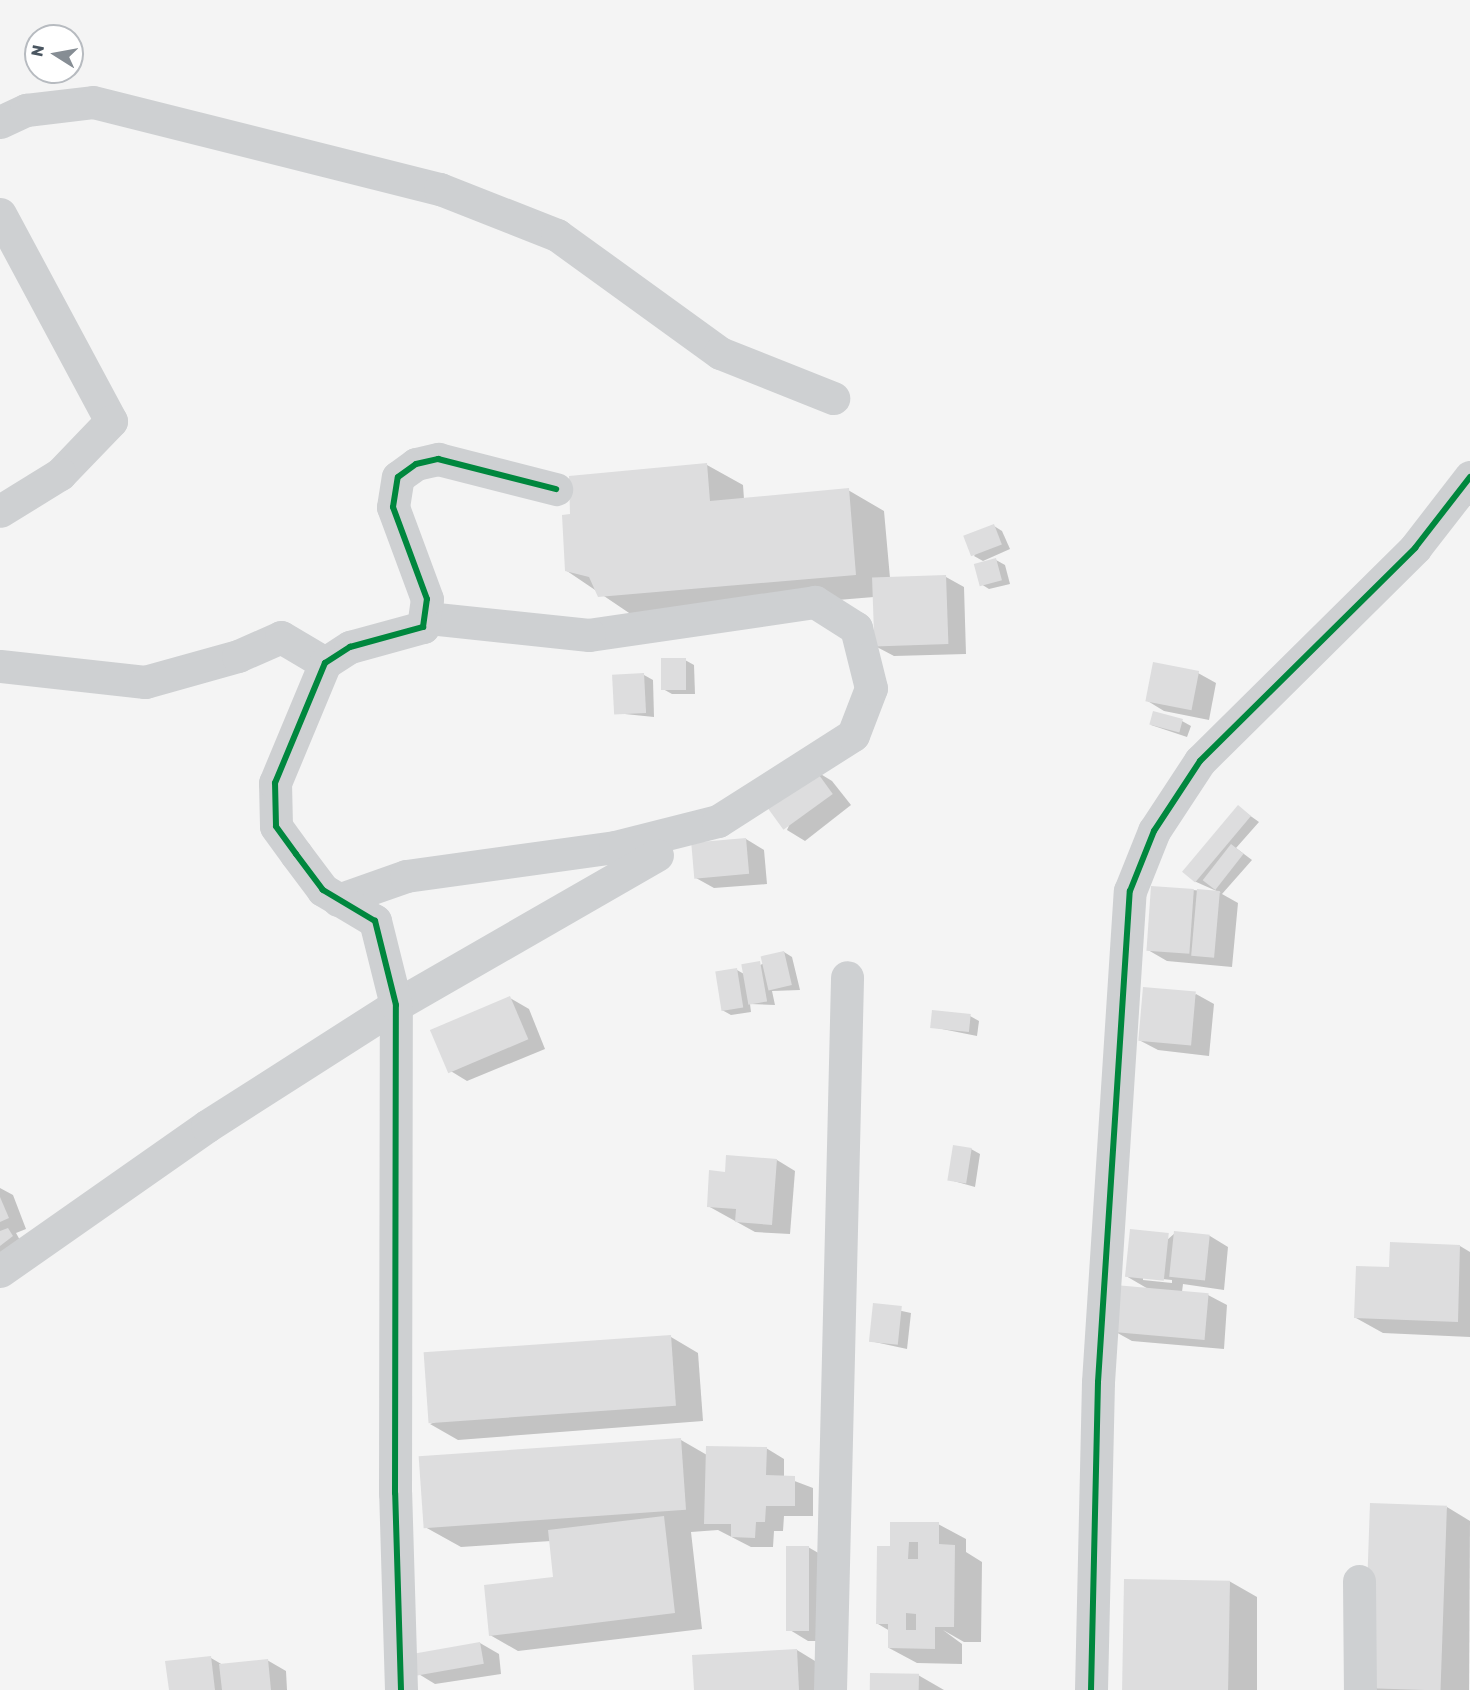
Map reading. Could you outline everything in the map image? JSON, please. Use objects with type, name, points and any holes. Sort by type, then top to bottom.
[{"type":"street","points":[[0,122],[26,110],[93,102],[440,189],[556,235],[720,353],[833,398]]},
{"type":"street","points":[[0,214],[111,421],[60,474],[0,511]]},
{"type":"street","points":[[401,1690],[395,1493],[396,1005],[375,921],[323,891],[276,826],[275,783],[325,663],[350,647],[423,627],[427,618],[427,599],[393,507],[398,477],[416,464],[438,459],[556,489]]},
{"type":"street","points":[[1091,1690],[1098,1382],[1130,891],[1154,831],[1200,762],[1415,548],[1470,477]]},
{"type":"street","points":[[338,900],[406,876],[615,847],[718,821],[854,735],[871,688],[856,628],[815,602],[588,635],[427,618]]},
{"type":"street","points":[[0,666],[145,682],[238,656],[281,637],[325,663]]},
{"type":"street","points":[[0,1271],[207,1126],[396,1005],[657,855]]},
{"type":"street","points":[[830,1690],[847,976]]},
{"type":"street","points":[[1359,1581],[1360,1690]]},
{"type":"building","points":[[707,463],[710,501],[849,488],[856,575],[598,597],[589,577],[565,571],[562,515],[570,514],[569,476]]},
{"type":"building","points":[[994,524],[1002,545],[971,556],[963,536]]},
{"type":"building","points":[[996,558],[1002,580],[980,586],[974,564]]},
{"type":"building","points":[[946,575],[948,644],[874,647],[872,578]]},
{"type":"building","points":[[661,658],[686,658],[686,690],[661,690]]},
{"type":"building","points":[[1153,662],[1199,671],[1192,710],[1145,701]]},
{"type":"building","points":[[644,673],[646,713],[614,715],[612,675]]},
{"type":"building","points":[[1153,711],[1183,719],[1179,733],[1149,725]]},
{"type":"building","points":[[814,768],[833,794],[783,830],[765,804]]},
{"type":"building","points":[[1238,805],[1251,816],[1195,883],[1182,872]]},
{"type":"building","points":[[746,838],[749,874],[694,879],[691,843]]},
{"type":"building","points":[[1231,844],[1244,854],[1215,890],[1203,880]]},
{"type":"building","points":[[1151,886],[1194,889],[1189,954],[1146,951]]},
{"type":"building","points":[[1197,889],[1220,891],[1214,958],[1191,956]]},
{"type":"building","points":[[784,951],[792,985],[768,991],[761,956]]},
{"type":"building","points":[[760,961],[767,1001],[748,1005],[741,964]]},
{"type":"building","points":[[737,968],[743,1008],[722,1011],[715,971]]},
{"type":"building","points":[[1143,987],[1196,992],[1191,1045],[1138,1041]]},
{"type":"building","points":[[510,996],[528,1039],[448,1073],[430,1030]]},
{"type":"building","points":[[932,1010],[971,1014],[969,1032],[930,1028]]},
{"type":"building","points":[[953,1145],[972,1148],[966,1184],[947,1181]]},
{"type":"building","points":[[726,1155],[777,1159],[772,1225],[735,1222],[736,1209],[707,1207],[709,1170],[725,1172]]},
{"type":"building","points":[[0,1197],[9,1218],[0,1222]]},
{"type":"building","points":[[8,1228],[13,1236],[0,1246],[0,1231]]},
{"type":"building","points":[[1130,1229],[1169,1233],[1164,1281],[1125,1277]]},
{"type":"building","points":[[1174,1231],[1210,1235],[1205,1281],[1169,1277]]},
{"type":"building","points":[[1390,1242],[1460,1245],[1458,1322],[1354,1318],[1356,1266],[1389,1267]]},
{"type":"building","points":[[1115,1285],[1209,1293],[1205,1340],[1111,1332]]},
{"type":"building","points":[[873,1303],[902,1306],[898,1345],[869,1342]]},
{"type":"building","points":[[671,1335],[676,1406],[429,1423],[424,1352]]},
{"type":"building","points":[[681,1438],[686,1510],[424,1528],[419,1456]]},
{"type":"building","points":[[706,1446],[767,1447],[766,1475],[795,1476],[795,1506],[766,1506],[765,1522],[756,1522],[755,1538],[731,1537],[731,1524],[704,1524]]},
{"type":"building","points":[[1370,1503],[1447,1506],[1441,1690],[1364,1688]]},
{"type":"building","points":[[664,1516],[675,1613],[489,1636],[484,1585],[553,1577],[548,1530]]},
{"type":"building","points":[[890,1522],[939,1522],[939,1544],[955,1545],[954,1627],[935,1627],[935,1649],[888,1648],[888,1624],[876,1624],[877,1546],[890,1546]],"holes":[[[909,1542],[918,1542],[918,1559],[908,1559]],[[906,1613],[916,1614],[916,1630],[906,1630]]]},
{"type":"building","points":[[786,1546],[809,1546],[809,1631],[786,1631]]},
{"type":"building","points":[[1124,1579],[1230,1581],[1228,1690],[1122,1690]]},
{"type":"building","points":[[480,1642],[484,1664],[416,1676],[412,1654]]},
{"type":"building","points":[[797,1649],[799,1690],[694,1690],[692,1655]]},
{"type":"building","points":[[211,1656],[215,1690],[169,1690],[165,1661]]},
{"type":"building","points":[[268,1659],[271,1690],[222,1690],[219,1664]]},
{"type":"building","points":[[870,1673],[919,1674],[919,1690],[870,1690]]},
{"type":"cycle path","points":[[401,1690],[395,1493],[396,1005],[375,921],[323,890],[296,854],[276,826],[275,783],[325,663],[350,647],[423,627],[427,599],[393,507],[398,477],[416,464],[438,459],[556,489]]},
{"type":"cycle path","points":[[1091,1690],[1098,1382],[1130,891],[1154,831],[1200,761],[1415,548],[1470,477]]}]
